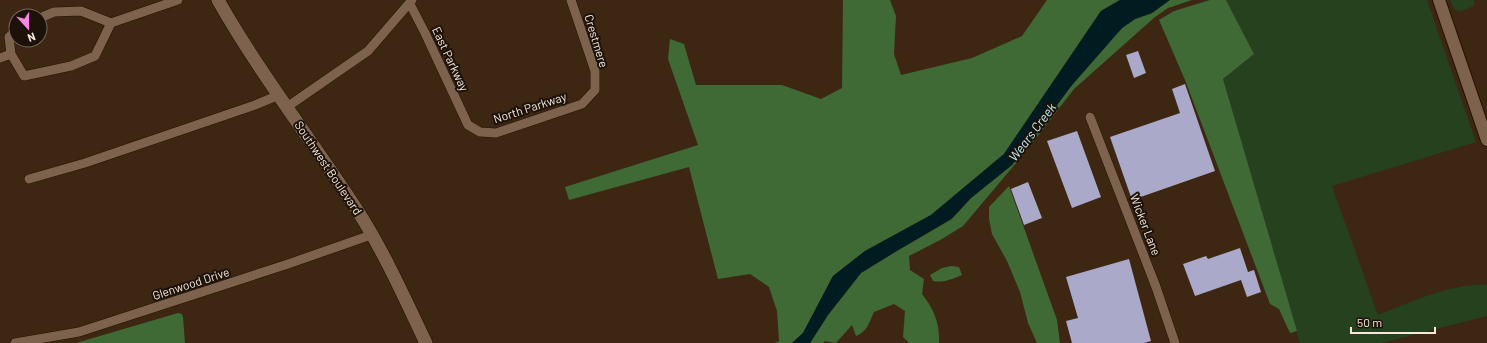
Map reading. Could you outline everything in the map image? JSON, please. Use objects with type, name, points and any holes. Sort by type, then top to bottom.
[{"type":"main road","name":"Southwest Boulevard","points":[[218,0],[240,38],[359,215],[389,266],[426,343]]},
{"type":"street","points":[[48,15],[54,12],[81,11],[112,23],[178,0]]},
{"type":"street","name":"Crestmere","points":[[571,0],[595,71],[594,90]]},
{"type":"street","points":[[1439,0],[1487,140]]},
{"type":"street","points":[[287,107],[368,51],[411,2]]},
{"type":"street","name":"East Parkway","points":[[411,2],[468,125]]},
{"type":"street","points":[[10,48],[11,54],[24,76],[71,66],[96,56],[112,23]]},
{"type":"street","points":[[0,58],[11,54]]},
{"type":"street","name":"North Parkway","points":[[468,125],[480,132],[496,133],[582,104],[594,90]]},
{"type":"street","points":[[29,179],[92,161],[255,105],[279,95]]},
{"type":"street","name":"Wicker Lane","points":[[1090,117],[1156,287],[1175,343]]},
{"type":"street","name":"Glenwood Drive","points":[[15,343],[79,332],[101,326],[371,235]]},
{"type":"green space","points":[[843,0],[890,0],[896,16],[894,54],[901,75],[972,58],[1022,36],[1047,0],[1120,0],[1101,11],[1004,154],[931,215],[865,251],[833,276],[803,333],[792,343],[775,343],[779,341],[777,311],[769,287],[750,274],[718,279],[689,167],[569,200],[565,187],[698,145],[668,59],[670,39],[684,44],[696,85],[782,85],[821,99],[842,88]]},
{"type":"green space","points":[[1169,0],[1192,0],[1168,8],[1155,17],[1074,89],[1022,156],[963,226],[909,256],[910,270],[924,279],[922,294],[933,311],[937,323],[939,343],[909,343],[903,337],[905,311],[894,304],[874,312],[867,327],[863,332],[856,336],[852,325],[836,343],[825,341],[823,343],[810,343],[828,315],[861,273],[952,219],[971,198],[1012,165],[1072,85],[1122,28],[1135,19],[1152,13]]},
{"type":"green space","points":[[1210,0],[1226,0],[1254,54],[1223,79],[1297,331],[1290,333],[1279,309],[1270,304],[1185,80],[1159,20],[1174,11]]},
{"type":"green space","points":[[1226,0],[1427,0],[1476,142],[1332,186],[1378,315],[1418,299],[1446,290],[1474,285],[1487,285],[1487,316],[1381,343],[1300,343],[1223,79],[1254,54]]},
{"type":"green space","points":[[1450,0],[1474,0],[1474,6],[1461,11],[1455,10]]},
{"type":"green space","points":[[1009,186],[1057,320],[1060,343],[1037,343],[1028,323],[1020,292],[1007,261],[992,234],[989,219],[989,207]]},
{"type":"green space","points":[[951,266],[959,267],[962,275],[944,281],[933,281],[930,275],[942,268]]},
{"type":"green space","points":[[178,313],[182,314],[183,317],[185,343],[76,343]]},
{"type":"water","name":"Wears Creek","points":[[1120,0],[1170,0],[1152,13],[1135,19],[1122,28],[1072,85],[1012,165],[971,198],[951,219],[861,273],[828,315],[810,343],[792,343],[803,333],[833,276],[865,251],[931,215],[1004,154],[1101,11]]},
{"type":"building","points":[[1138,51],[1146,73],[1134,78],[1126,55]]},
{"type":"building","points":[[1185,84],[1215,171],[1132,200],[1110,137],[1180,113],[1172,89]]},
{"type":"building","points":[[1077,131],[1101,197],[1072,208],[1047,141]]},
{"type":"building","points":[[1028,182],[1042,218],[1024,225],[1011,189]]},
{"type":"building","points":[[1240,248],[1248,272],[1254,270],[1261,292],[1247,297],[1241,280],[1195,296],[1183,264],[1206,256],[1208,259]]},
{"type":"building","points":[[1129,259],[1151,341],[1144,343],[1072,343],[1066,321],[1078,318],[1066,277]]}]
